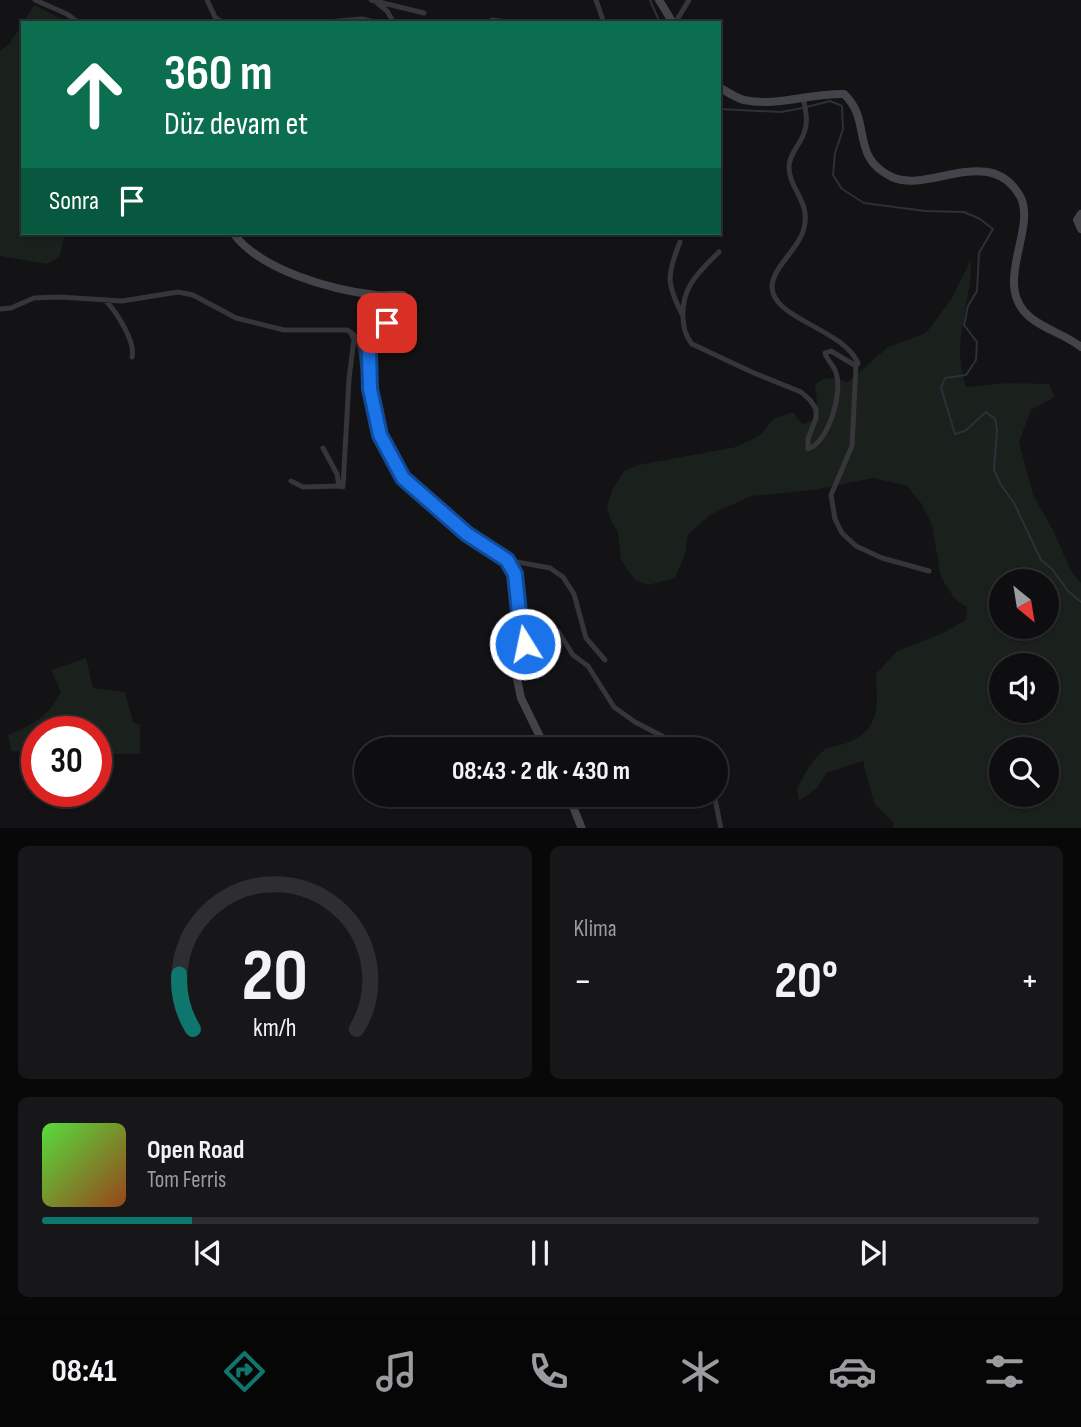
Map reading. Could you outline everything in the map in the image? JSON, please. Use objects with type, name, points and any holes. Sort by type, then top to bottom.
[{"type":"street","points":[[35,0],[76,21]]},
{"type":"street","points":[[207,0],[215,17],[220,21]]},
{"type":"street","points":[[372,0],[424,13]]},
{"type":"street","points":[[372,0],[387,11],[393,21]]},
{"type":"street","points":[[596,0],[603,21]]},
{"type":"street","points":[[659,0],[673,21]]},
{"type":"street","points":[[675,21],[689,0]]},
{"type":"street","points":[[492,20],[500,21]]},
{"type":"street","points":[[338,21],[370,21]]},
{"type":"street","points":[[721,88],[741,99],[765,102],[803,100],[821,93],[844,94],[855,104],[865,152],[876,167],[894,178],[917,180],[974,171],[990,173],[1007,181],[1020,196],[1025,211],[1014,289],[1021,307],[1030,317],[1081,347]]},
{"type":"street","points":[[803,100],[807,114],[805,131],[790,158],[789,170],[803,202],[806,215],[804,229],[791,255],[776,271],[771,284],[773,295],[799,319],[839,341],[849,349],[858,363],[852,446],[831,495],[835,519],[842,533],[856,546],[882,558],[929,571]]},
{"type":"street","points":[[1081,214],[1077,220],[1081,229]]},
{"type":"street","points":[[235,235],[267,262],[312,280],[378,295],[403,295],[406,299],[372,341],[369,353],[369,382],[380,435],[403,478],[467,534],[507,560],[550,568],[563,577],[574,594],[586,638],[605,660]]},
{"type":"street","points":[[680,242],[669,282],[683,317]]},
{"type":"street","points":[[719,252],[690,283],[685,294],[685,334],[692,344],[801,392],[810,400],[816,409],[816,418],[808,439],[808,449],[816,446],[828,429],[836,401],[836,373],[825,353],[831,351],[856,366]]},
{"type":"street","points":[[0,309],[11,308],[34,298],[60,297],[122,302],[178,292],[193,295],[236,318],[284,330],[350,331],[358,337],[363,373],[369,382]]},
{"type":"street","points":[[105,300],[115,310],[126,333],[134,350],[132,357]]},
{"type":"street","points":[[291,481],[303,487],[343,487],[354,339],[350,331]]},
{"type":"street","points":[[323,448],[337,474],[339,486]]},
{"type":"street","points":[[507,560],[515,574],[521,632],[516,674],[521,698],[540,737]]},
{"type":"street","points":[[521,632],[528,652],[532,655],[546,635],[558,631],[573,656],[588,666],[614,707],[664,737]]},
{"type":"street","points":[[573,807],[582,828]]},
{"type":"street","points":[[717,807],[721,828]]},
{"type":"shaded area","points":[[34,5],[66,21],[24,21]]},
{"type":"shaded area","points":[[21,26],[21,235],[65,235],[60,256],[47,264],[0,256],[0,51],[9,44]]},
{"type":"shaded area","points":[[971,260],[960,354],[966,387],[1008,383],[1049,384],[1055,397],[1031,410],[1019,442],[1033,495],[1054,532],[1070,569],[1081,583],[1081,828],[893,828],[894,824],[874,803],[863,761],[826,773],[817,788],[799,801],[797,788],[818,756],[827,748],[858,737],[872,723],[876,706],[876,674],[897,651],[941,634],[966,620],[967,608],[954,598],[941,577],[932,525],[921,503],[907,486],[874,478],[813,490],[751,496],[710,515],[688,534],[685,554],[675,578],[648,585],[635,580],[621,560],[618,532],[607,507],[612,490],[624,471],[639,465],[736,447],[761,435],[773,419],[793,412],[802,424],[812,421],[817,403],[815,386],[818,382],[830,378],[848,382],[888,347],[926,333],[950,301]]},
{"type":"shaded area","points":[[86,658],[93,688],[125,692],[133,722],[140,725],[140,754],[112,754],[112,716],[42,716],[61,692],[51,670]]},
{"type":"shaded area","points":[[21,729],[21,752],[11,751],[8,735]]},
{"type":"waterway","points":[[650,0],[659,21]]},
{"type":"waterway","points":[[807,107],[830,101],[842,106],[843,129],[835,153],[833,175],[842,189],[864,203],[925,211],[964,212],[993,229],[979,253],[977,291],[968,306],[964,325],[977,342],[976,360],[966,375],[945,378],[941,388],[955,434],[965,431],[986,412],[995,419],[997,429],[994,470],[1001,485],[1014,503],[1041,560],[1081,602]]},
{"type":"waterway","points":[[721,109],[781,112],[802,108]]},
{"type":"route","points":[[387,323],[372,341],[368,369],[380,435],[403,478],[467,534],[507,560],[515,574],[521,632],[525,644]]}]
